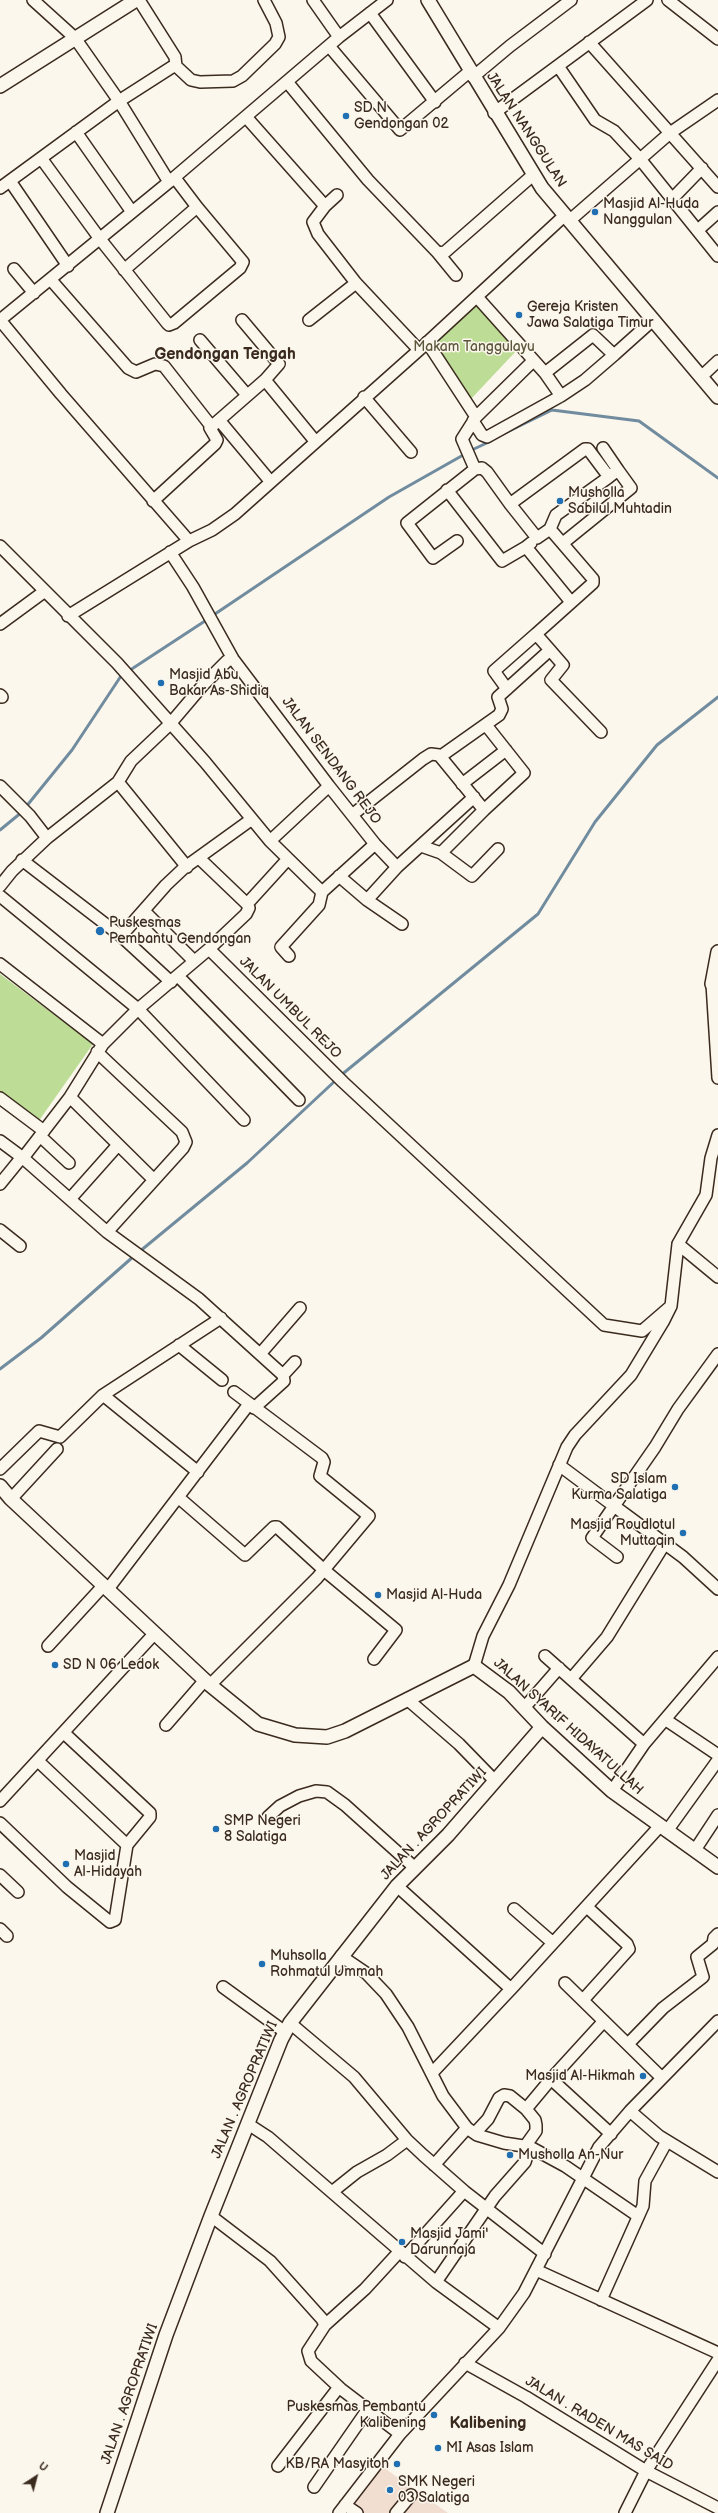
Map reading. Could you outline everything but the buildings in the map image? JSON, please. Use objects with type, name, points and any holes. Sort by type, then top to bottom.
[{"type":"street","points":[[33,0],[75,38],[172,180],[242,259],[243,266],[171,325],[167,323],[100,239],[41,158]]},
{"type":"street","points":[[0,86],[136,0]]},
{"type":"street","points":[[139,0],[175,56],[176,66],[191,80],[200,82],[233,81],[238,79],[275,44],[279,37],[278,27],[269,2]]},
{"type":"street","points":[[313,0],[339,37]]},
{"type":"street","points":[[189,541],[153,501],[0,320],[51,280],[247,118],[339,37],[387,0]]},
{"type":"street","name":"JALAN NANGGULAN","points":[[428,0],[494,113],[533,175],[566,218],[702,376],[718,397]]},
{"type":"street","points":[[329,46],[400,130],[471,74],[571,0]]},
{"type":"street","points":[[494,113],[647,0]]},
{"type":"street","points":[[668,0],[718,39]]},
{"type":"street","points":[[370,13],[435,102]]},
{"type":"street","points":[[589,42],[718,187]]},
{"type":"street","points":[[0,188],[119,101],[176,66]]},
{"type":"street","points":[[558,66],[595,120],[614,131],[640,159],[673,198],[718,256]]},
{"type":"street","points":[[288,83],[368,180],[438,253],[456,275]]},
{"type":"street","points":[[68,616],[170,552],[212,530],[235,514],[364,397],[566,218],[670,133],[715,106]]},
{"type":"street","points":[[247,118],[325,206]]},
{"type":"street","points":[[76,132],[132,212]]},
{"type":"street","points":[[673,198],[702,168]]},
{"type":"street","points":[[438,253],[445,252],[533,175]]},
{"type":"street","points":[[10,181],[68,266]]},
{"type":"street","points":[[337,195],[325,206],[313,222],[315,226],[356,283],[423,346],[475,419],[482,435],[487,437],[561,396],[585,380],[653,320]]},
{"type":"street","points":[[124,270],[197,207]]},
{"type":"street","points":[[698,230],[718,212]]},
{"type":"street","points":[[14,270],[34,293]]},
{"type":"street","points":[[51,280],[128,368],[136,372],[155,364],[164,366],[270,482]]},
{"type":"street","points":[[309,320],[356,283]]},
{"type":"street","points":[[477,297],[544,373],[561,396]]},
{"type":"street","points":[[153,501],[215,444],[217,440],[210,430],[215,423],[279,367],[279,364],[242,320]]},
{"type":"street","points":[[544,373],[593,334],[614,355]]},
{"type":"street","points":[[200,340],[247,395]]},
{"type":"street","points":[[476,469],[462,443],[463,435],[475,419],[533,361]]},
{"type":"street","points":[[702,376],[718,361]]},
{"type":"street","points":[[265,380],[315,441]]},
{"type":"street","points":[[364,397],[411,452]]},
{"type":"street","points":[[563,543],[631,488],[603,448]]},
{"type":"street","points":[[510,504],[585,449],[588,449],[609,477]]},
{"type":"street","points":[[457,541],[432,558],[407,524],[447,490],[476,469],[486,471],[537,538]]},
{"type":"street","points":[[447,490],[502,561],[526,547],[550,529],[556,515],[618,470]]},
{"type":"street","points":[[507,689],[494,671],[571,602],[593,580],[550,529]]},
{"type":"street","points":[[0,546],[135,682],[170,724],[205,762],[270,841],[287,860],[322,892]]},
{"type":"street","points":[[526,547],[571,602]]},
{"type":"street","name":"JALAN SENDANG REJO","points":[[170,552],[193,587],[211,622],[233,659],[329,786],[375,844],[397,867]]},
{"type":"street","points":[[0,624],[45,591]]},
{"type":"street","points":[[536,634],[563,664],[551,680],[601,732]]},
{"type":"street","points":[[441,756],[502,712],[498,697],[550,650]]},
{"type":"street","points":[[0,886],[22,860],[47,838],[118,782],[128,764],[170,724],[204,684],[227,661],[233,659]]},
{"type":"street","points":[[441,852],[524,774],[486,725]]},
{"type":"street","points":[[462,784],[506,750]]},
{"type":"street","points":[[352,815],[431,754],[441,756],[484,810]]},
{"type":"street","points":[[118,782],[187,866]]},
{"type":"street","points":[[0,786],[30,816],[47,838]]},
{"type":"street","points":[[270,841],[329,786]]},
{"type":"street","points":[[367,900],[397,867],[422,846],[474,797]]},
{"type":"street","points":[[121,936],[166,885],[187,866],[200,859],[252,819]]},
{"type":"street","points":[[290,956],[281,947],[319,905],[322,892],[375,844]]},
{"type":"street","points":[[422,846],[441,852],[473,876],[498,849]]},
{"type":"street","points":[[0,1184],[70,1097],[100,1048],[138,1009],[209,949],[246,914],[249,908],[247,904],[200,859]]},
{"type":"street","points":[[22,860],[174,979],[299,1100]]},
{"type":"street","points":[[247,904],[287,860]]},
{"type":"street","points":[[339,876],[367,900],[402,924]]},
{"type":"street","points":[[0,896],[138,1009],[244,1120]]},
{"type":"street","points":[[144,911],[194,961]]},
{"type":"street","name":"JALAN UMBUL REJO","points":[[209,949],[343,1082],[604,1325],[642,1331],[671,1306]]},
{"type":"street","points":[[718,952],[715,989],[718,1078]]},
{"type":"street","points":[[0,964],[100,1048],[182,1132],[185,1138],[183,1148],[107,1232]]},
{"type":"street","points":[[70,1097],[154,1180]]},
{"type":"street","points":[[0,1098],[42,1133],[69,1162]]},
{"type":"street","points":[[0,1486],[11,1499],[207,1683],[258,1724],[294,1735],[327,1736],[346,1731],[474,1666],[483,1636],[509,1585],[559,1465],[575,1435],[631,1374],[663,1322],[671,1306],[678,1244],[706,1195],[711,1158],[718,1135]]},
{"type":"street","points":[[0,1140],[23,1157],[107,1232],[145,1258],[222,1318],[283,1375],[284,1381],[251,1406],[106,1587],[48,1646]]},
{"type":"street","points":[[70,1200],[118,1145]]},
{"type":"street","points":[[0,1230],[20,1246]]},
{"type":"street","points":[[678,1244],[718,1277]]},
{"type":"street","points":[[261,1353],[300,1308]]},
{"type":"street","points":[[0,1469],[39,1431],[61,1436],[103,1396],[222,1318]]},
{"type":"street","points":[[179,1345],[222,1380]]},
{"type":"street","points":[[617,1557],[592,1538],[655,1447],[678,1409],[718,1354]]},
{"type":"street","points":[[283,1375],[294,1362]]},
{"type":"street","points":[[166,1725],[207,1683],[324,1570],[368,1520],[369,1514],[320,1476],[324,1462],[322,1458],[234,1392]]},
{"type":"street","points":[[103,1396],[198,1472]]},
{"type":"street","points":[[11,1499],[57,1450]]},
{"type":"street","points":[[559,1465],[665,1543],[718,1589]]},
{"type":"street","points":[[178,1497],[244,1555],[276,1527],[324,1570],[396,1630],[374,1659]]},
{"type":"street","points":[[571,1680],[607,1637],[665,1543]]},
{"type":"street","points":[[0,1802],[155,1633]]},
{"type":"street","points":[[545,1656],[644,1744]]},
{"type":"street","points":[[612,1791],[644,1744],[718,1658]]},
{"type":"street","name":"JALAN SYARIF HIDAYATULLAH","points":[[474,1666],[496,1681],[542,1727],[612,1791],[718,1867]]},
{"type":"street","points":[[524,1708],[559,1668]]},
{"type":"street","points":[[407,1699],[459,1744],[495,1781]]},
{"type":"street","points":[[666,1720],[718,1755]]},
{"type":"street","name":"JALAN . AGROPRATIWI","points":[[107,2513],[166,2335],[211,2216],[288,2027],[341,1956],[397,1886],[414,1867],[448,1835],[542,1727]]},
{"type":"street","points":[[0,1823],[67,1887],[110,1922],[115,1920],[127,1845],[150,1817],[150,1813],[64,1733]]},
{"type":"street","points":[[432,2073],[587,1907],[664,1828],[718,1760]]},
{"type":"street","points":[[38,1761],[127,1845]]},
{"type":"street","points":[[268,1817],[280,1806],[299,1796],[316,1791],[327,1792],[345,1805],[414,1867]]},
{"type":"street","points":[[695,1850],[718,1815]]},
{"type":"street","points":[[0,1875],[18,1892]]},
{"type":"street","points":[[397,1886],[511,1989]]},
{"type":"street","points":[[583,2000],[629,1949],[627,1944],[587,1907]]},
{"type":"street","points":[[514,1909],[553,1943]]},
{"type":"street","points":[[628,2044],[663,2008],[703,1977],[698,1957],[713,1944],[714,1938],[718,1934]]},
{"type":"street","points":[[341,1956],[366,1973],[386,1994],[408,2027],[443,2096],[471,2131],[504,2143],[528,2146],[564,2166],[582,2180],[638,2216]]},
{"type":"street","points":[[564,1983],[662,2078]]},
{"type":"street","points":[[223,1987],[288,2027],[354,2077],[407,2140],[486,2210],[545,2254]]},
{"type":"street","points":[[526,2109],[604,2021]]},
{"type":"street","points":[[357,2513],[342,2509],[400,2434],[499,2328],[524,2293],[599,2147],[630,2111],[718,2021]]},
{"type":"street","points":[[551,2079],[611,2134]]},
{"type":"street","points":[[434,2165],[471,2131],[488,2119],[499,2098],[504,2095],[510,2096],[526,2109],[535,2120],[536,2131],[528,2146],[525,2162],[495,2196],[436,2282]]},
{"type":"street","points":[[630,2111],[667,2141],[718,2172]]},
{"type":"street","points":[[248,2124],[268,2137],[402,2255],[499,2328]]},
{"type":"street","points":[[332,2192],[357,2172],[387,2155],[407,2140]]},
{"type":"street","points":[[601,2300],[642,2206],[645,2181],[667,2141]]},
{"type":"street","points":[[400,2434],[339,2386],[309,2357],[308,2352],[325,2325],[402,2255],[464,2191]]},
{"type":"street","points":[[211,2216],[270,2261],[296,2287],[325,2325]]},
{"type":"street","points":[[536,2270],[717,2352],[646,2471],[625,2513]]},
{"type":"street","name":"JALAN . RADEN MAS SAID","points":[[465,2363],[526,2397],[646,2471],[718,2509]]},
{"type":"street","points":[[278,2466],[339,2386]]},
{"type":"street","points":[[314,2487],[368,2409]]},
{"type":"street","points":[[396,2513],[411,2496]]},
{"type":"street","points":[[714,2513],[718,2509]]},
{"type":"shaded area","name":"SMK Negeri 03 Salatiga","points":[[383,2467],[448,2513],[347,2513]]},
{"type":"green space","name":"Makam Tanggulayu","points":[[477,301],[519,348],[470,400],[432,342]]},
{"type":"green space","points":[[0,974],[93,1044],[38,1122],[0,1094]]},
{"type":"waterway","points":[[497,437],[552,410],[639,421],[718,478]]},
{"type":"waterway","points":[[474,449],[491,441]]},
{"type":"waterway","points":[[212,616],[389,497],[465,454]]},
{"type":"waterway","points":[[25,808],[72,750],[121,676],[208,619]]},
{"type":"waterway","points":[[340,1076],[538,914],[595,822],[657,745],[718,697]]},
{"type":"waterway","points":[[0,830],[22,812]]},
{"type":"waterway","points":[[139,1252],[247,1163],[336,1080]]},
{"type":"waterway","points":[[0,1369],[41,1338],[134,1256]]},
{"type":"place","name":"SD N Gendongan 02","points":[[346,116]]},
{"type":"place","name":"Masjid Al-Huda Nanggulan","points":[[595,212]]},
{"type":"place","name":"Gereja Kristen Jawa Salatiga Timur","points":[[519,315]]},
{"type":"place","name":"Musholla Sabilul Muhtadin","points":[[560,501]]},
{"type":"place","name":"Masjid Abu Bakar As-Shidiq","points":[[161,683]]},
{"type":"place","name":"Puskesmas Pembantu Gendongan","points":[[100,931]]},
{"type":"place","name":"SD Islam Kurma Salatiga","points":[[675,1487]]},
{"type":"place","name":"Masjid Roudlotul Muttaqin","points":[[683,1533]]},
{"type":"place","name":"Masjid Al-Huda","points":[[378,1595]]},
{"type":"place","name":"SD N 06 Ledok","points":[[55,1665]]},
{"type":"place","name":"SMP Negeri 8 Salatiga","points":[[216,1829]]},
{"type":"place","name":"Masjid Al-Hidayah","points":[[66,1864]]},
{"type":"place","name":"Muhsolla Rohmatul Ummah","points":[[262,1964]]},
{"type":"place","name":"Masjid Al-Hikmah","points":[[643,2076]]},
{"type":"place","name":"Musholla An-Nur","points":[[510,2155]]},
{"type":"place","name":"Masjid Jami' Darunnaja","points":[[402,2242]]},
{"type":"place","name":"Puskesmas Pembantu Kalibening","points":[[434,2415]]},
{"type":"place","name":"MI Asas Islam","points":[[438,2448]]},
{"type":"place","name":"KB/RA Masyitoh","points":[[397,2464]]},
{"type":"place","name":"SMK Negeri 03 Salatiga","points":[[390,2490]]},
{"type":"district","name":"Gendongan Tengah","points":[[225,355]]},
{"type":"district","name":"Kalibening","points":[[488,2424]]}]
